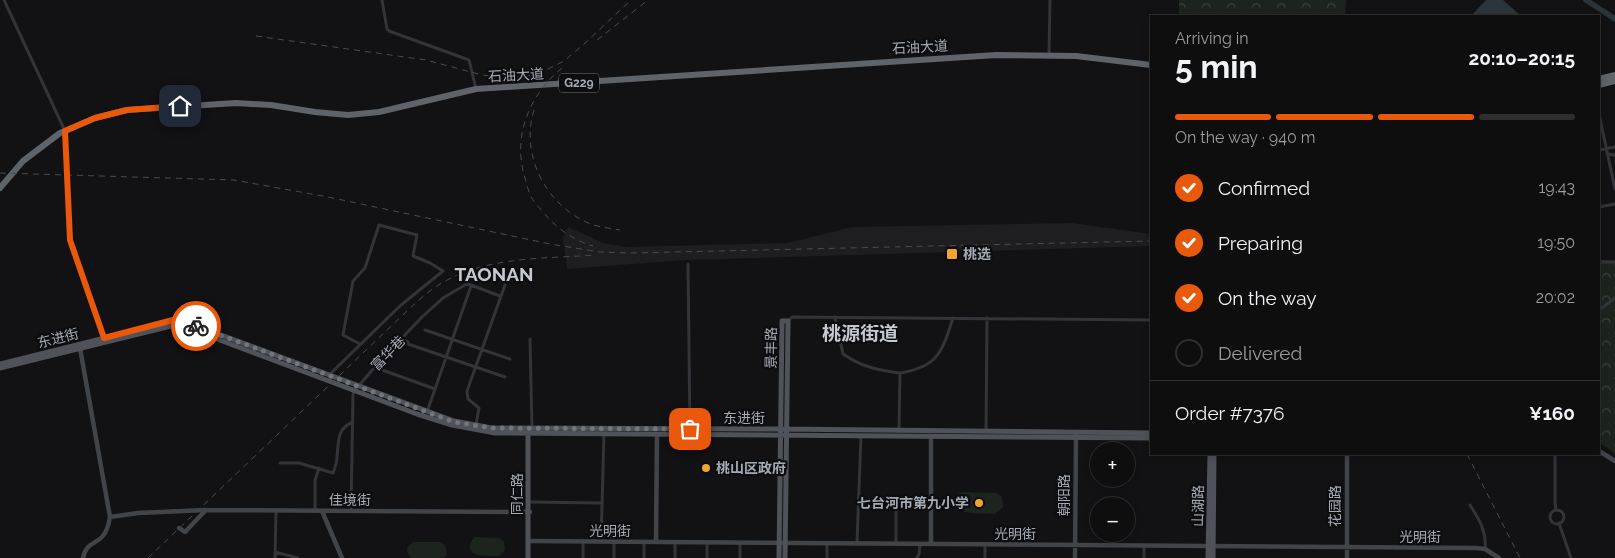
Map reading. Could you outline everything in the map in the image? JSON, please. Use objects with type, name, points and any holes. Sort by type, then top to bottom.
[{"type":"highway","name":"石油大道","points":[[0,188],[23,161],[65,131],[95,118],[127,110],[236,103],[270,105],[348,115],[379,112],[476,89],[940,58],[1049,55],[1150,65]]},
{"type":"highway","points":[[1600,79],[1615,74]]},
{"type":"highway","points":[[1600,85],[1615,81]]},
{"type":"main road","name":"东进街","points":[[0,364],[173,320],[183,322],[349,386],[454,422],[492,428],[604,434],[657,434],[690,431]]},
{"type":"main road","name":"景丰路","points":[[780,558],[783,543],[784,431],[788,321]]},
{"type":"main road","name":"东进街","points":[[0,368],[171,326],[182,327],[329,377]]},
{"type":"main road","points":[[80,348],[110,517],[102,537],[90,544],[83,558]]},
{"type":"main road","name":"东进街","points":[[357,388],[452,425],[495,433],[530,431],[899,430],[1150,438]]},
{"type":"main road","name":"同仁路","points":[[529,512],[530,431]]},
{"type":"main road","name":"同仁路","points":[[529,558],[530,431]]},
{"type":"main road","name":"东进街","points":[[784,431],[931,436],[1150,433]]},
{"type":"main road","points":[[656,542],[657,434]]},
{"type":"main road","name":"朝阳路","points":[[1075,558],[1076,435]]},
{"type":"main road","points":[[931,436],[931,544]]},
{"type":"main road","points":[[1600,452],[1615,461]]},
{"type":"main road","name":"山湖路","points":[[1210,455],[1211,547],[1213,558]]},
{"type":"main road","name":"山湖路","points":[[1208,558],[1211,547],[1214,455]]},
{"type":"main road","name":"花园路","points":[[1347,455],[1347,558]]},
{"type":"main road","points":[[179,528],[185,532],[206,510]]},
{"type":"main road","name":"佳境街","points":[[110,517],[164,511],[206,510],[529,512]]},
{"type":"main road","points":[[322,511],[342,558]]},
{"type":"main road","name":"光明街","points":[[529,541],[1485,549]]},
{"type":"main road","name":"景丰路","points":[[783,543],[786,558]]},
{"type":"main road","points":[[1485,549],[1498,558]]},
{"type":"street","points":[[4,0],[65,131],[70,240],[104,338]]},
{"type":"street","points":[[382,0],[387,29],[389,31],[469,60],[476,89]]},
{"type":"street","points":[[1049,55],[1050,0]]},
{"type":"street","points":[[1600,118],[1615,189]]},
{"type":"street","points":[[1600,150],[1615,147]]},
{"type":"street","points":[[1607,154],[1615,155]]},
{"type":"street","points":[[1600,208],[1615,204]]},
{"type":"street","points":[[329,377],[401,305],[443,271],[413,256],[417,235],[379,225],[365,268],[353,281],[343,335],[360,344]]},
{"type":"street","points":[[1600,262],[1615,262]]},
{"type":"street","points":[[688,264],[690,431]]},
{"type":"street","name":"富华巷","points":[[357,388],[401,339],[443,298],[465,285],[471,286]]},
{"type":"street","points":[[476,426],[479,408],[470,401],[467,395],[505,285]]},
{"type":"street","points":[[427,412],[471,286],[500,296]]},
{"type":"street","points":[[1600,309],[1615,298]]},
{"type":"street","points":[[788,321],[792,317],[1150,320]]},
{"type":"street","points":[[835,317],[843,354],[865,366],[900,373],[921,368],[932,362],[944,346],[953,318]]},
{"type":"street","points":[[986,432],[987,318]]},
{"type":"street","points":[[426,330],[510,358]]},
{"type":"street","points":[[401,339],[408,342],[408,344],[505,377]]},
{"type":"street","points":[[530,339],[530,431]]},
{"type":"street","points":[[374,368],[435,389]]},
{"type":"street","points":[[899,430],[900,373]]},
{"type":"street","points":[[351,511],[353,422],[357,388]]},
{"type":"street","points":[[280,463],[299,463],[333,473],[338,459],[340,430],[353,422]]},
{"type":"street","points":[[601,542],[604,434]]},
{"type":"street","points":[[857,544],[861,435]]},
{"type":"street","points":[[1555,455],[1556,510]]},
{"type":"street","points":[[315,511],[315,480],[319,468]]},
{"type":"street","points":[[530,502],[602,503]]},
{"type":"street","points":[[896,544],[896,505],[931,506]]},
{"type":"street","points":[[1470,505],[1481,523],[1486,541],[1485,549]]},
{"type":"street","points":[[1556,510],[1563,512],[1564,521],[1555,524],[1550,518],[1552,512],[1556,510]]},
{"type":"street","points":[[275,558],[276,511]]},
{"type":"street","points":[[1559,523],[1570,558]]},
{"type":"street","points":[[583,542],[583,558]]},
{"type":"street","points":[[614,542],[614,558]]},
{"type":"street","points":[[644,542],[644,558]]},
{"type":"street","points":[[674,558],[675,542]]},
{"type":"street","points":[[707,543],[707,558]]},
{"type":"street","points":[[740,543],[740,558]]},
{"type":"street","points":[[827,544],[827,558]]},
{"type":"street","points":[[917,558],[920,544]]},
{"type":"street","points":[[985,545],[985,558]]},
{"type":"street","points":[[1144,546],[1144,558]]},
{"type":"street","points":[[275,552],[298,558]]},
{"type":"shaded area","points":[[1486,0],[1503,0],[1520,15],[1472,15]]},
{"type":"shaded area","points":[[1072,223],[1150,234],[1150,246],[686,260],[567,269],[563,237],[568,227],[603,243],[626,247],[788,243],[852,227]]},
{"type":"green space","points":[[1179,0],[1346,0],[1345,15],[1179,15]]},
{"type":"green space","points":[[1600,260],[1615,261],[1615,454],[1600,444]]},
{"type":"green space","name":"七台河市第九小学","points":[[962,492],[997,493],[1002,497],[1003,507],[995,514],[963,511],[954,506],[955,496]]},
{"type":"green space","points":[[475,537],[499,538],[504,541],[505,550],[499,556],[478,555],[471,551],[470,548],[471,542]]},
{"type":"green space","points":[[413,542],[440,542],[445,545],[447,554],[444,558],[411,558],[407,548]]},
{"type":"waterway","points":[[1586,0],[1615,19]]},
{"type":"railway","points":[[256,36],[426,60],[482,75],[515,79],[540,73],[564,61],[631,0]]},
{"type":"railway","points":[[597,40],[648,0]]},
{"type":"railway","points":[[562,68],[540,91],[526,118],[522,132],[522,163],[530,195],[543,212],[565,233],[593,246]]},
{"type":"railway","points":[[534,110],[530,143],[533,160],[548,190],[571,214],[598,226],[620,230]]},
{"type":"railway","points":[[0,173],[234,180],[328,197],[550,244],[600,252],[630,253],[1150,241]]},
{"type":"railway","points":[[148,558],[407,311],[440,284],[477,268],[515,260],[595,255]]},
{"type":"railway","points":[[1468,455],[1520,558]]},
{"type":"way so far","points":[[196,326],[454,422],[492,428],[532,430],[690,429]]},
{"type":"place","name":"桃选","points":[[952,254]]},
{"type":"place","name":"桃山区政府","points":[[706,468]]},
{"type":"place","name":"七台河市第九小学","points":[[979,503]]},
{"type":"district","name":"TAONAN","points":[[494,274]]},
{"type":"district","name":"桃源街道","points":[[860,333]]},
{"type":"route","points":[[180,106],[127,110],[95,118],[65,131],[67,200],[70,240],[104,338],[173,320],[196,326]]}]
